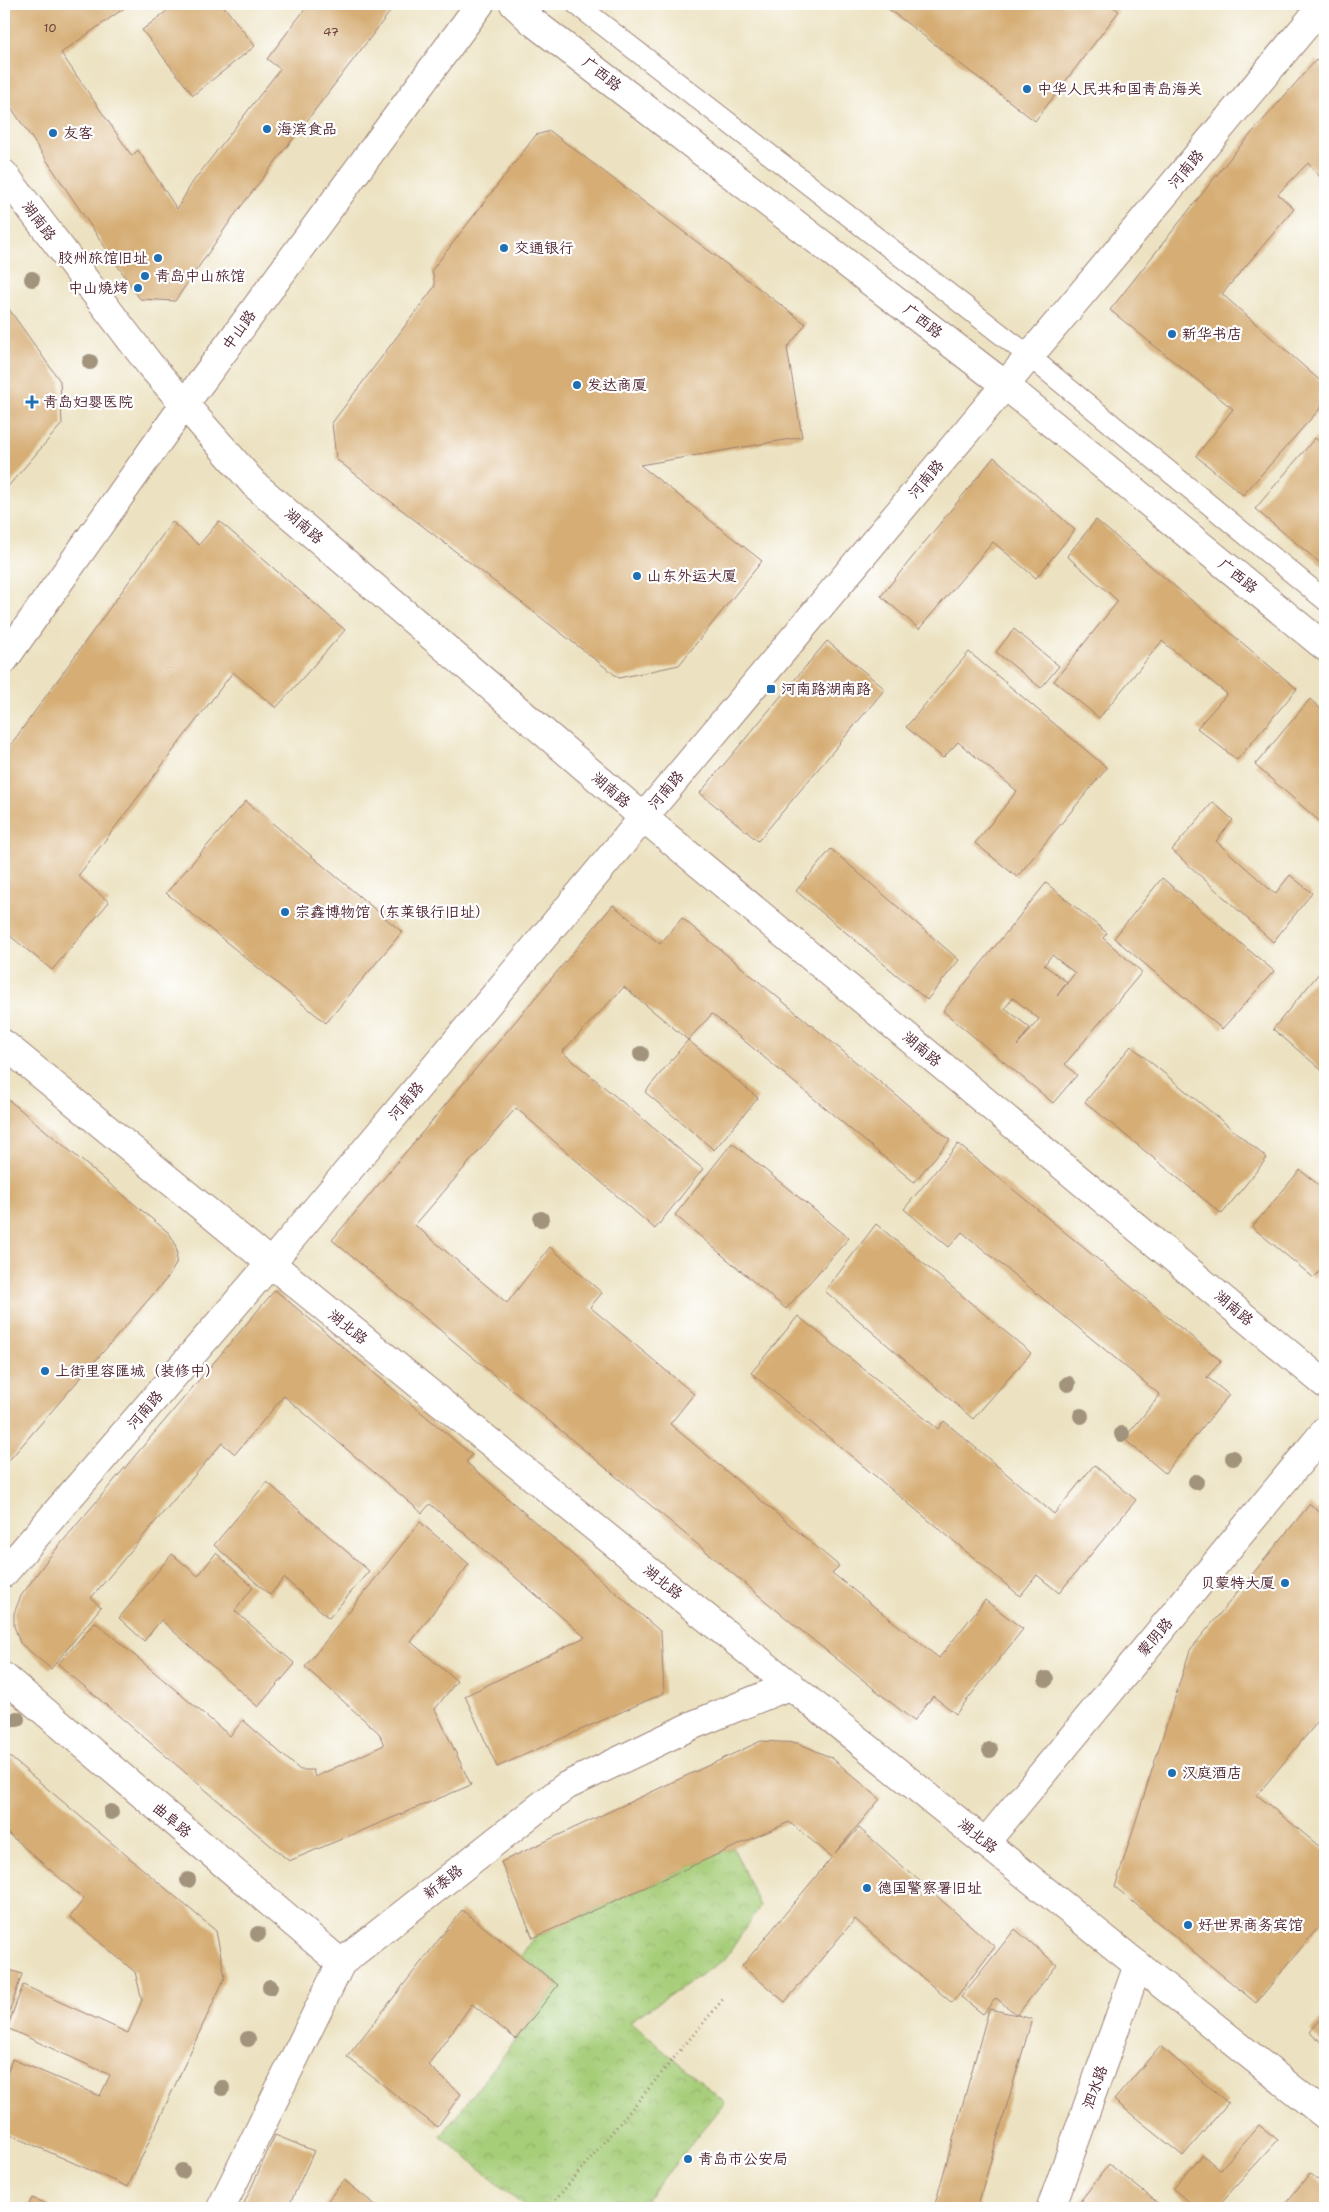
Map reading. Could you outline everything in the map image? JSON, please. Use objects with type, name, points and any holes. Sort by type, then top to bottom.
[{"type":"street","name":"中山路","points":[[4,660],[184,405],[480,4]]},
{"type":"street","name":"广西路","points":[[514,4],[534,22],[1005,385],[1325,647]]},
{"type":"street","name":"河南路","points":[[4,1573],[270,1264],[1324,4]]},
{"type":"street","name":"湖南路","points":[[4,174],[150,365],[255,485],[643,818],[1325,1384]]},
{"type":"street","name":"湖北路","points":[[4,1044],[270,1264],[985,1843],[1325,2115]]},
{"type":"street","name":"蒙阴路","points":[[985,1843],[1325,1431]]},
{"type":"street","name":"曲阜路","points":[[4,1677],[341,1963]]},
{"type":"street","name":"新泰路","points":[[222,2208],[341,1963],[566,1786],[693,1725],[791,1685]]},
{"type":"street","name":"泗水路","points":[[1051,2208],[1138,1965]]},
{"type":"lane","points":[[576,4],[1029,356],[1325,600]]},
{"type":"path","points":[[549,2208],[724,1998]]},
{"type":"green space","points":[[733,1847],[760,1906],[725,1959],[630,2021],[725,2103],[639,2208],[526,2208],[441,2136],[558,1985],[521,1956],[533,1938]]},
{"type":"building","points":[[4,4],[130,4],[61,53],[132,156],[138,150],[177,209],[192,183],[280,69],[267,59],[309,4],[396,4],[233,217],[175,301],[140,299],[4,97]]},
{"type":"building","points":[[176,4],[222,4],[255,46],[193,95],[142,30]]},
{"type":"building","name":"中华人民共和国青岛海关","points":[[882,4],[1109,4],[1119,11],[1035,121]]},
{"type":"building","points":[[1316,60],[1325,71],[1325,183],[1308,163],[1278,194],[1294,209],[1222,294],[1325,385],[1325,403],[1243,495],[1196,456],[1233,409],[1110,310],[1235,152]]},
{"type":"building","name":"发达商厦","points":[[550,131],[806,324],[787,348],[802,437],[640,465],[762,561],[679,665],[619,678],[336,459],[332,423],[435,286],[432,270],[536,135]]},
{"type":"building","name":"青岛妇婴医院","points":[[4,302],[60,381],[62,424],[4,491]]},
{"type":"building","points":[[1315,438],[1325,446],[1325,567],[1255,509]]},
{"type":"building","points":[[994,457],[1075,530],[1036,578],[993,542],[919,629],[881,596]]},
{"type":"building","points":[[1096,520],[1297,689],[1237,760],[1197,728],[1227,694],[1162,641],[1099,718],[1054,681],[1118,601],[1067,556]]},
{"type":"building","points":[[219,521],[345,630],[276,708],[233,672],[78,876],[109,902],[52,970],[4,931],[4,754],[172,522],[199,545]]},
{"type":"building","points":[[1014,629],[1059,666],[1041,688],[996,652]]},
{"type":"building","points":[[827,641],[885,689],[758,841],[700,793]]},
{"type":"building","points":[[969,652],[1107,768],[1017,877],[975,843],[1017,791],[958,742],[943,758],[906,727]]},
{"type":"building","points":[[1310,699],[1325,713],[1325,826],[1255,765]]},
{"type":"building","name":"宗鑫博物馆（东莱银行旧址）","points":[[246,801],[402,932],[326,1023],[166,893]]},
{"type":"building","points":[[1213,802],[1233,820],[1216,841],[1275,894],[1290,875],[1312,893],[1273,942],[1172,850]]},
{"type":"building","points":[[831,849],[959,960],[927,1000],[796,891]]},
{"type":"building","points":[[1162,878],[1274,971],[1222,1029],[1114,938]]},
{"type":"building","points":[[1046,883],[1107,933],[1103,938],[1142,972],[1065,1064],[1077,1075],[1053,1103],[943,1011]],"holes":[[[1052,955],[1075,973],[1057,996],[1067,982],[1044,965]],[[1013,998],[1039,1019],[1017,1046],[1030,1028],[1005,1008]]]},
{"type":"building","points":[[613,905],[660,944],[682,918],[950,1140],[914,1182],[712,1014],[688,1040],[624,987],[562,1052],[703,1169],[655,1229],[516,1108],[415,1225],[507,1303],[550,1247],[602,1293],[590,1307],[694,1394],[670,1424],[839,1566],[832,1573],[939,1658],[985,1600],[1023,1629],[956,1714],[933,1696],[914,1721],[792,1623],[332,1240]]},
{"type":"building","points":[[1325,966],[1325,1073],[1273,1029]]},
{"type":"building","points":[[688,1040],[758,1098],[714,1150],[645,1092]]},
{"type":"building","points":[[1131,1046],[1267,1158],[1222,1214],[1085,1102]]},
{"type":"building","name":"上街里容匯城（装修中）","points":[[4,1096],[169,1233],[177,1251],[176,1264],[169,1276],[4,1466]]},
{"type":"building","points":[[732,1143],[849,1238],[786,1309],[675,1215]]},
{"type":"building","points":[[958,1144],[1221,1361],[1207,1377],[1229,1395],[1165,1473],[1124,1439],[1160,1395],[962,1232],[949,1247],[904,1209]]},
{"type":"building","points":[[1300,1170],[1325,1190],[1325,1264],[1314,1278],[1252,1227]]},
{"type":"building","points":[[876,1224],[1031,1353],[973,1419],[825,1291]]},
{"type":"building","points":[[275,1290],[472,1455],[466,1462],[661,1632],[664,1693],[497,1767],[465,1696],[585,1637],[430,1504],[422,1513],[284,1396],[235,1454],[222,1443],[91,1598],[101,1607],[51,1669],[20,1643],[14,1626],[14,1613],[21,1596],[47,1560]]},
{"type":"building","points":[[798,1316],[938,1429],[944,1421],[1054,1514],[1094,1465],[1136,1500],[1059,1593],[1037,1575],[1020,1596],[751,1373]]},
{"type":"building","points":[[267,1482],[369,1571],[329,1618],[284,1578],[270,1595],[214,1545]]},
{"type":"building","points":[[1310,1504],[1325,1517],[1325,1713],[1257,1795],[1325,1851],[1325,1919],[1256,2003],[1115,1887],[1190,1650]]},
{"type":"building","points":[[420,1522],[469,1564],[411,1642],[457,1681],[435,1709],[471,1785],[289,1861],[58,1664],[95,1622],[230,1736],[243,1720],[300,1770],[313,1770],[315,1777],[384,1745],[379,1733],[305,1667]]},
{"type":"building","points":[[216,1553],[253,1587],[235,1611],[295,1664],[258,1707],[161,1620],[144,1641],[119,1618],[172,1554],[198,1576]]},
{"type":"building","points":[[761,1741],[798,1743],[832,1758],[880,1799],[835,1853],[859,1828],[995,1947],[952,2003],[855,1919],[785,2002],[742,1966],[832,1857],[789,1822],[533,1938],[501,1862]]},
{"type":"building","points":[[4,1752],[216,1931],[225,1977],[128,2187],[4,2132],[4,2082],[12,2059],[100,2096],[110,2075],[7,2028],[23,1985],[128,2033],[142,2000],[135,1972],[70,1917],[84,1899],[4,1830]]},
{"type":"building","points":[[462,1910],[558,1985],[516,2039],[472,2004],[428,2065],[461,2094],[437,2127],[347,2057]]},
{"type":"building","points":[[1015,1929],[1057,1965],[1017,2015],[996,1998],[983,2014],[961,1997]]},
{"type":"building","points":[[4,1968],[22,1974],[4,2028]]},
{"type":"building","points":[[989,2009],[1032,2019],[977,2208],[934,2208]]},
{"type":"building","points":[[1325,2014],[1325,2045],[1310,2032]]},
{"type":"building","points":[[1160,2046],[1228,2103],[1183,2156],[1114,2100]]},
{"type":"building","points":[[1259,2125],[1278,2140],[1216,2208],[1196,2208],[1173,2189],[1203,2155],[1220,2170]]},
{"type":"building","points":[[275,2135],[314,2151],[288,2208],[242,2208]]},
{"type":"building","points":[[1109,2164],[1164,2208],[1075,2208]]},
{"type":"building","points":[[1310,2173],[1325,2186],[1325,2208],[1282,2208]]},
{"type":"building","points":[[344,2180],[379,2208],[322,2208]]},
{"type":"building","points":[[32,2198],[55,2208],[27,2208]]},
{"type":"place","name":"中华人民共和国青岛海关","points":[[1027,89]]},
{"type":"place","name":"海滨食品","points":[[267,129]]},
{"type":"place","name":"友客","points":[[53,133]]},
{"type":"place","name":"交通银行","points":[[504,248]]},
{"type":"place","name":"胶州旅馆旧址","points":[[158,258]]},
{"type":"place","name":"青岛中山旅馆","points":[[145,276]]},
{"type":"place","name":"中山燒烤","points":[[138,288]]},
{"type":"place","name":"新华书店","points":[[1172,334]]},
{"type":"place","name":"发达商厦","points":[[577,385]]},
{"type":"place","name":"青岛妇婴医院","points":[[32,402]]},
{"type":"place","name":"山东外运大厦","points":[[637,576]]},
{"type":"place","name":"河南路湖南路","points":[[771,689]]},
{"type":"place","name":"宗鑫博物馆（东莱银行旧址）","points":[[285,912]]},
{"type":"place","name":"上街里容匯城（装修中）","points":[[45,1371]]},
{"type":"place","name":"贝蒙特大厦","points":[[1285,1583]]},
{"type":"place","name":"汉庭酒店","points":[[1172,1773]]},
{"type":"place","name":"德国警察署旧址","points":[[867,1888]]},
{"type":"place","name":"好世界商务宾馆","points":[[1188,1925]]},
{"type":"place","name":"青岛市公安局","points":[[688,2159]]}]
